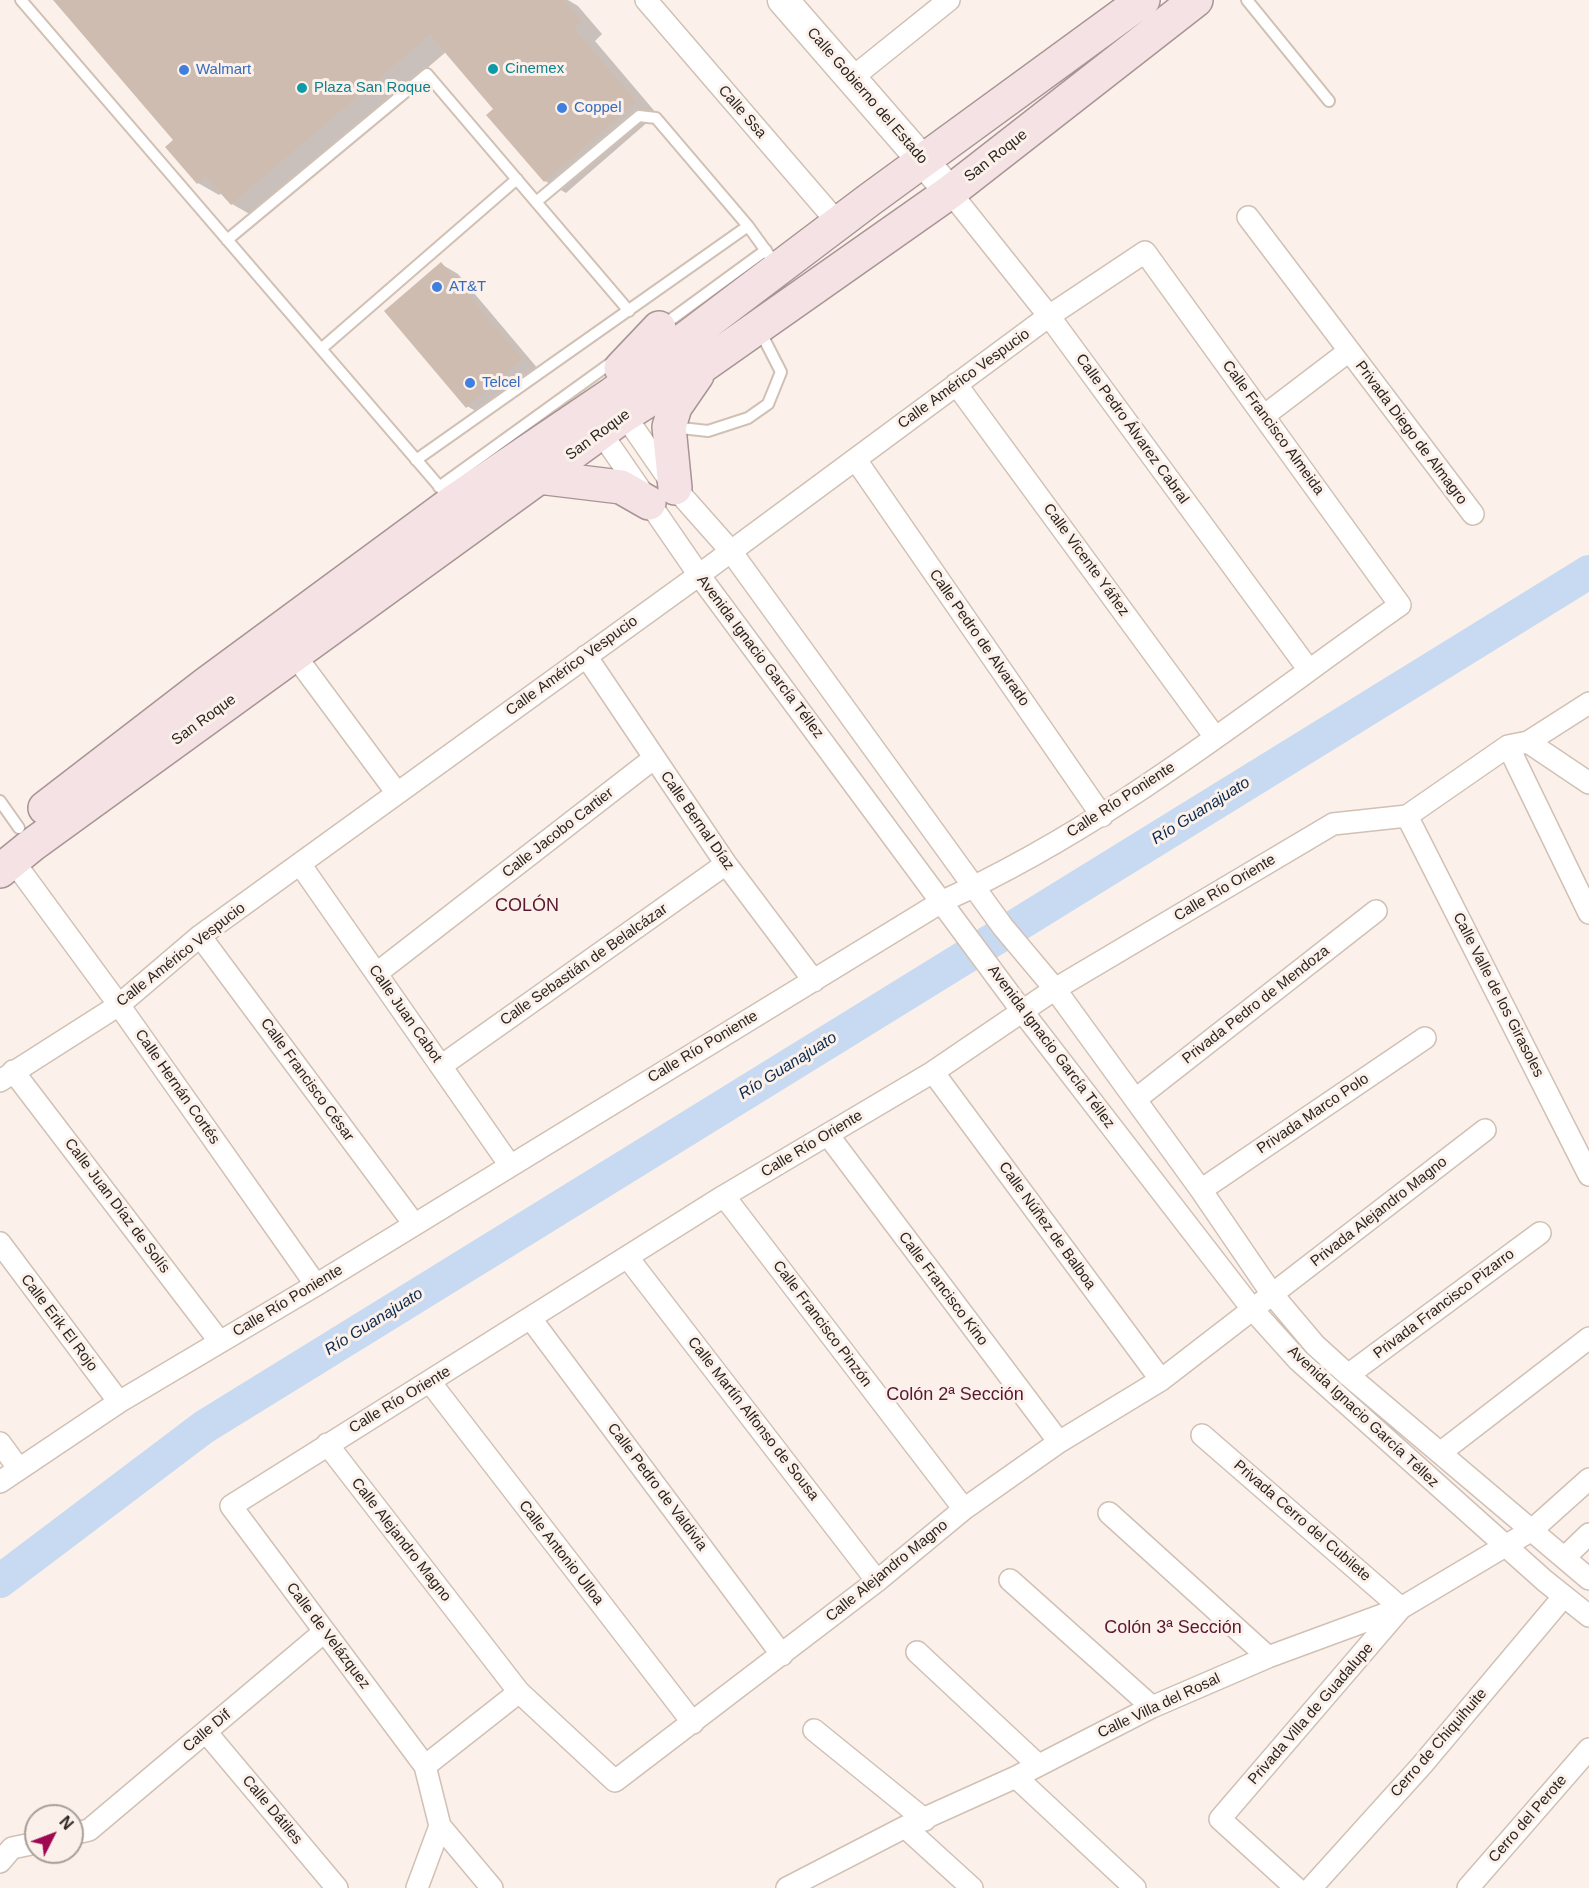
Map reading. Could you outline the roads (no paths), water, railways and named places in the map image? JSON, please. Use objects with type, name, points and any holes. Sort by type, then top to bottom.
[{"type":"main road","name":"San Roque","points":[[8,851],[32,845],[538,477],[598,416],[772,260],[838,223],[1143,0]]},
{"type":"main road","name":"San Roque","points":[[8,851],[206,684],[451,487],[521,435],[547,426],[598,416],[704,365],[950,192],[1196,0]]},
{"type":"main road","points":[[598,416],[618,373],[628,358],[659,328]]},
{"type":"main road","points":[[538,477],[621,487],[662,495],[669,427],[675,406],[704,365]]},
{"type":"street","name":"Calle Ssa","points":[[646,0],[838,223]]},
{"type":"street","points":[[852,78],[949,0]]},
{"type":"street","name":"Calle Gobierno del Estado","points":[[789,2],[950,192]]},
{"type":"street","name":"Calle Pedro Álvarez Cabral","points":[[950,192],[1049,316],[1309,670]]},
{"type":"street","name":"Privada Diego de Almagro","points":[[1248,218],[1473,514]]},
{"type":"street","name":"Calle Américo Vespucio","points":[[7,1076],[119,1005],[200,936],[699,575],[1049,316],[1145,252]]},
{"type":"street","name":"Calle Francisco Almeida","points":[[1145,252],[1265,415],[1400,605]]},
{"type":"street","name":"Privada Diego de Almagro","points":[[1265,415],[1348,351]]},
{"type":"street","name":"Calle Vicente Yáñez","points":[[956,384],[1215,737]]},
{"type":"street","name":"Avenida Ignacio García Téllez","points":[[598,416],[662,495],[730,550],[1003,927],[1050,981],[1136,1099],[1272,1294],[1315,1345],[1589,1579]]},
{"type":"street","name":"Avenida Ignacio García Téllez","points":[[598,416],[662,495],[699,575],[1017,1004],[1253,1310],[1298,1360],[1507,1547],[1589,1616]]},
{"type":"street","name":"Calle Pedro de Alvarado","points":[[856,460],[1102,816]]},
{"type":"street","name":"Calle Río Poniente","points":[[0,1482],[119,1402],[316,1285],[509,1164],[945,904],[1102,816],[1400,605]]},
{"type":"street","points":[[294,654],[397,793]]},
{"type":"street","name":"Calle Bernal Díaz","points":[[586,656],[653,759],[726,864],[814,981]]},
{"type":"street","points":[[1407,816],[1518,744],[1589,703]]},
{"type":"street","points":[[1518,744],[1589,783]]},
{"type":"street","points":[[1518,744],[1589,913]]},
{"type":"street","name":"Calle Jacobo Cartier","points":[[377,973],[653,759]]},
{"type":"street","name":"Calle Río Oriente","points":[[231,1506],[724,1196],[933,1072],[1017,1004],[1050,981],[1333,824],[1407,816]]},
{"type":"street","name":"Calle Valle de los Girasoles","points":[[1407,816],[1589,1175]]},
{"type":"street","name":"Calle Hernán Cortés","points":[[8,851],[316,1285]]},
{"type":"street","name":"Calle Juan Cabot","points":[[300,864],[509,1164]]},
{"type":"street","name":"Calle Sebastián de Belalcázar","points":[[441,1066],[726,864]]},
{"type":"street","name":"Privada Pedro de Mendoza","points":[[1136,1099],[1376,911]]},
{"type":"street","name":"Calle Francisco César","points":[[200,936],[414,1224]]},
{"type":"street","name":"Privada Marco Polo","points":[[1201,1190],[1425,1038]]},
{"type":"street","name":"Calle Núñez de Balboa","points":[[933,1072],[1161,1380]]},
{"type":"street","name":"Calle Juan Díaz de Solís","points":[[7,1076],[220,1342]]},
{"type":"street","name":"Privada Alejandro Magno","points":[[1272,1294],[1485,1130]]},
{"type":"street","name":"Calle Francisco Kino","points":[[828,1135],[1059,1442]]},
{"type":"street","name":"Calle Francisco Pinzón","points":[[724,1196],[964,1509]]},
{"type":"street","name":"Privada Francisco Pizarro","points":[[1348,1375],[1540,1233]]},
{"type":"street","name":"Calle Erik El Rojo","points":[[0,1243],[119,1402]]},
{"type":"street","name":"Calle Martín Alfonso de Sousa","points":[[628,1258],[877,1581]]},
{"type":"street","name":"Calle Alejandro Magno","points":[[327,1444],[519,1692],[615,1781],[877,1581],[964,1509],[1059,1442],[1161,1380],[1272,1294]]},
{"type":"street","name":"Calle Pedro de Valdivia","points":[[531,1319],[782,1655]]},
{"type":"street","points":[[1440,1453],[1589,1338]]},
{"type":"street","name":"Calle Antonio Ulloa","points":[[430,1382],[693,1723]]},
{"type":"street","name":"Privada Cerro del Cubilete","points":[[1203,1435],[1401,1608]]},
{"type":"street","points":[[0,1443],[19,1469]]},
{"type":"street","name":"Calle Villa del Rosal","points":[[799,1885],[915,1823],[1016,1777],[1037,1764],[1152,1707],[1268,1657],[1401,1608],[1507,1547],[1532,1530],[1589,1479]]},
{"type":"street","name":"Calle de Velázquez","points":[[231,1506],[425,1766]]},
{"type":"street","points":[[1109,1513],[1268,1657]]},
{"type":"street","points":[[1564,1558],[1589,1534]]},
{"type":"street","points":[[1010,1580],[1152,1707]]},
{"type":"street","name":"Cerro de Chiquihuite","points":[[1311,1888],[1422,1765],[1564,1596]]},
{"type":"street","name":"Privada Villa de Guadalupe","points":[[1296,1888],[1220,1819],[1401,1608]]},
{"type":"street","name":"Calle Dif","points":[[84,1829],[206,1732],[324,1632]]},
{"type":"street","points":[[917,1652],[1037,1764]]},
{"type":"street","points":[[492,1888],[440,1826],[425,1766],[519,1692]]},
{"type":"street","points":[[814,1730],[915,1823],[972,1888]]},
{"type":"street","name":"Calle Dátiles","points":[[206,1732],[337,1888]]},
{"type":"street","name":"Cerro del Perote","points":[[1468,1888],[1589,1749]]},
{"type":"street","points":[[1016,1777],[1135,1888]]},
{"type":"street","points":[[417,1888],[440,1826]]},
{"type":"street","points":[[0,1862],[12,1848],[24,1846]]},
{"type":"lane","points":[[21,0],[416,460],[451,487],[659,328],[772,260],[748,226],[656,118],[639,116],[536,202]]},
{"type":"lane","points":[[1247,0],[1329,101]]},
{"type":"lane","points":[[227,240],[427,74],[628,311]]},
{"type":"lane","points":[[321,349],[517,179]]},
{"type":"lane","points":[[416,460],[748,226]]},
{"type":"lane","points":[[669,427],[708,431],[748,418],[768,404],[781,372],[758,327]]},
{"type":"lane","points":[[0,801],[8,851]]},
{"type":"waterway","name":"Río Guanajuato","points":[[0,1581],[204,1427],[1589,572]]},
{"type":"place","name":"Cinemex","points":[[493,69]]},
{"type":"place","name":"Walmart","points":[[184,70]]},
{"type":"place","name":"Plaza San Roque","points":[[302,88]]},
{"type":"place","name":"Coppel","points":[[562,108]]},
{"type":"place","name":"AT&T","points":[[437,287]]},
{"type":"place","name":"Telcel","points":[[470,383]]},
{"type":"district","name":"COLÓN","points":[[527,906]]},
{"type":"district","name":"Colón 2ª Sección","points":[[955,1395]]},
{"type":"district","name":"Colón 3ª Sección","points":[[1173,1628]]}]
